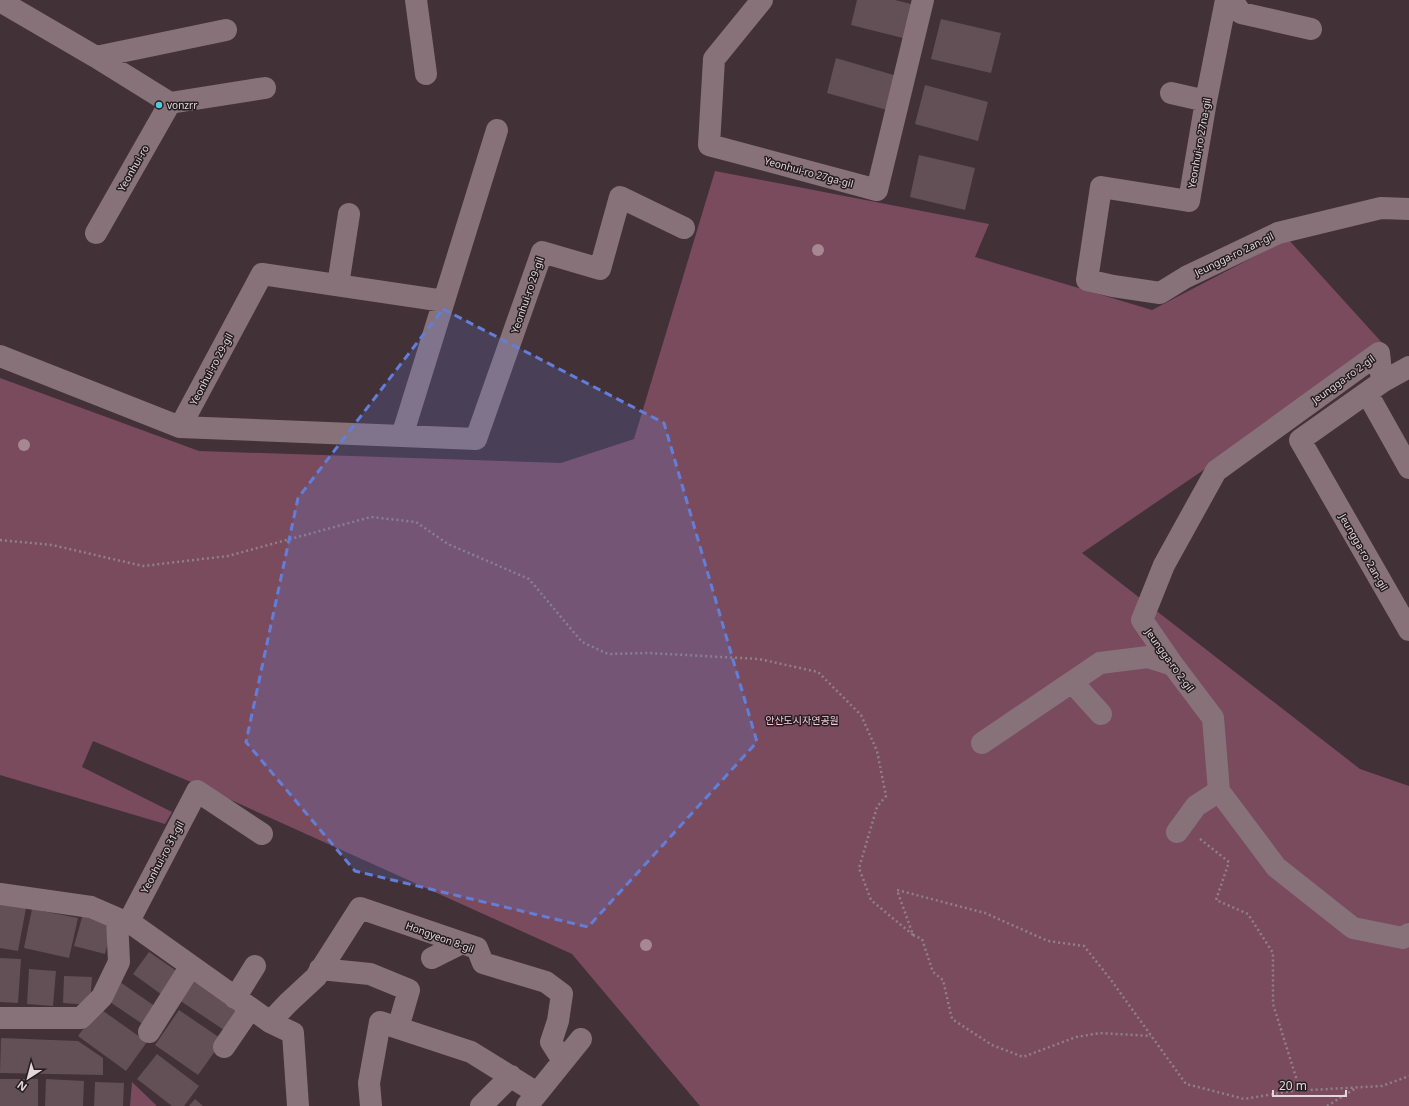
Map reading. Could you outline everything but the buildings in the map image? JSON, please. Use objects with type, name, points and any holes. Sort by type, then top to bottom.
[{"type":"street","points":[[416,0],[426,74]]},
{"type":"street","name":"Yeonhui-ro 27ga-gil","points":[[762,0],[714,59],[709,144],[877,190],[923,0]]},
{"type":"street","name":"Yeonhui-ro 27na-gil","points":[[1087,280],[1101,187],[1189,201],[1206,101],[1226,0]]},
{"type":"street","points":[[1232,0],[1241,13],[1311,29]]},
{"type":"street","points":[[0,1],[96,57],[170,103],[265,88]]},
{"type":"street","points":[[96,57],[226,30]]},
{"type":"street","points":[[1171,93],[1206,101]]},
{"type":"street","name":"Yeonhui-ro","points":[[96,233],[170,103]]},
{"type":"street","points":[[402,436],[497,130]]},
{"type":"street","name":"Yeonhui-ro 29-gil","points":[[0,356],[180,427],[476,439],[542,252],[600,269],[620,197],[684,228]]},
{"type":"street","name":"Jeungga-ro 2an-gil","points":[[1087,280],[1160,293],[1186,277],[1278,233],[1381,208],[1409,209]]},
{"type":"street","points":[[338,285],[349,214]]},
{"type":"street","name":"Yeonhui-ro 29-gil","points":[[180,427],[262,274],[444,301]]},
{"type":"street","name":"Jeungga-ro 2-gil","points":[[1219,792],[1213,718],[1173,665],[1142,620],[1164,565],[1216,471],[1379,353],[1375,387]]},
{"type":"street","name":"Jeungga-ro 2an-gil","points":[[1409,367],[1375,387],[1300,440],[1409,630]]},
{"type":"street","points":[[1375,387],[1409,468]]},
{"type":"street","points":[[982,743],[1100,663],[1148,657],[1173,665]]},
{"type":"street","points":[[1072,682],[1101,714]]},
{"type":"street","name":"Yeonhui-ro 31-gil","points":[[122,921],[197,791],[262,834]]},
{"type":"street","points":[[1179,829],[1196,806],[1219,792],[1276,867],[1353,928],[1403,938],[1409,934]]},
{"type":"street","points":[[0,894],[91,908],[135,926],[270,1022],[293,1033],[298,1106]]},
{"type":"street","name":"Hongyeon 8-gil","points":[[320,969],[360,908],[477,948],[483,963],[546,982],[562,994],[558,1021],[551,1042],[563,1061]]},
{"type":"street","points":[[0,1018],[81,1018],[102,996],[119,962],[122,921]]},
{"type":"street","points":[[432,958],[462,943]]},
{"type":"street","points":[[149,1032],[191,966]]},
{"type":"street","points":[[224,1047],[243,1003],[255,966]]},
{"type":"street","points":[[270,1022],[316,977],[320,969],[370,974],[409,990],[398,1028]]},
{"type":"street","points":[[371,1106],[369,1083],[380,1022],[471,1052],[511,1076],[531,1102],[581,1039]]},
{"type":"street","points":[[481,1106],[511,1076]]},
{"type":"path","points":[[0,540],[52,545],[144,566],[228,556],[372,517],[416,522],[448,544],[529,579],[582,642],[608,654],[648,653],[759,659],[818,672],[862,715],[877,751],[886,796],[877,807],[859,868],[871,900],[913,935],[922,939],[933,972],[943,980],[952,1019],[992,1045],[1023,1057],[1076,1036],[1100,1033],[1151,1036]]},
{"type":"path","points":[[1179,829],[1229,862],[1216,900],[1248,914],[1273,953],[1273,1004],[1300,1090]]},
{"type":"path","points":[[913,935],[898,890],[985,913],[1048,941],[1084,946],[1111,980],[1186,1084],[1244,1099],[1300,1090],[1382,1086],[1409,1076]]},
{"type":"path","points":[[1327,1106],[1357,1088]]},
{"type":"highlighted area","points":[[443,309],[664,423],[757,742],[588,927],[355,871],[246,742],[298,498]]},
{"type":"green space","name":"안산도시자연공원","points":[[715,171],[989,224],[975,257],[1152,310],[1288,239],[1385,346],[1082,553],[1360,769],[1409,786],[1409,1106],[700,1106],[572,954],[191,782],[93,741],[82,767],[172,812],[165,824],[0,775],[0,378],[199,451],[561,463],[634,439]]},
{"type":"green space","points":[[132,1082],[157,1106],[130,1106]]},
{"type":"place","name":"vonzrr","points":[[159,105]]}]
